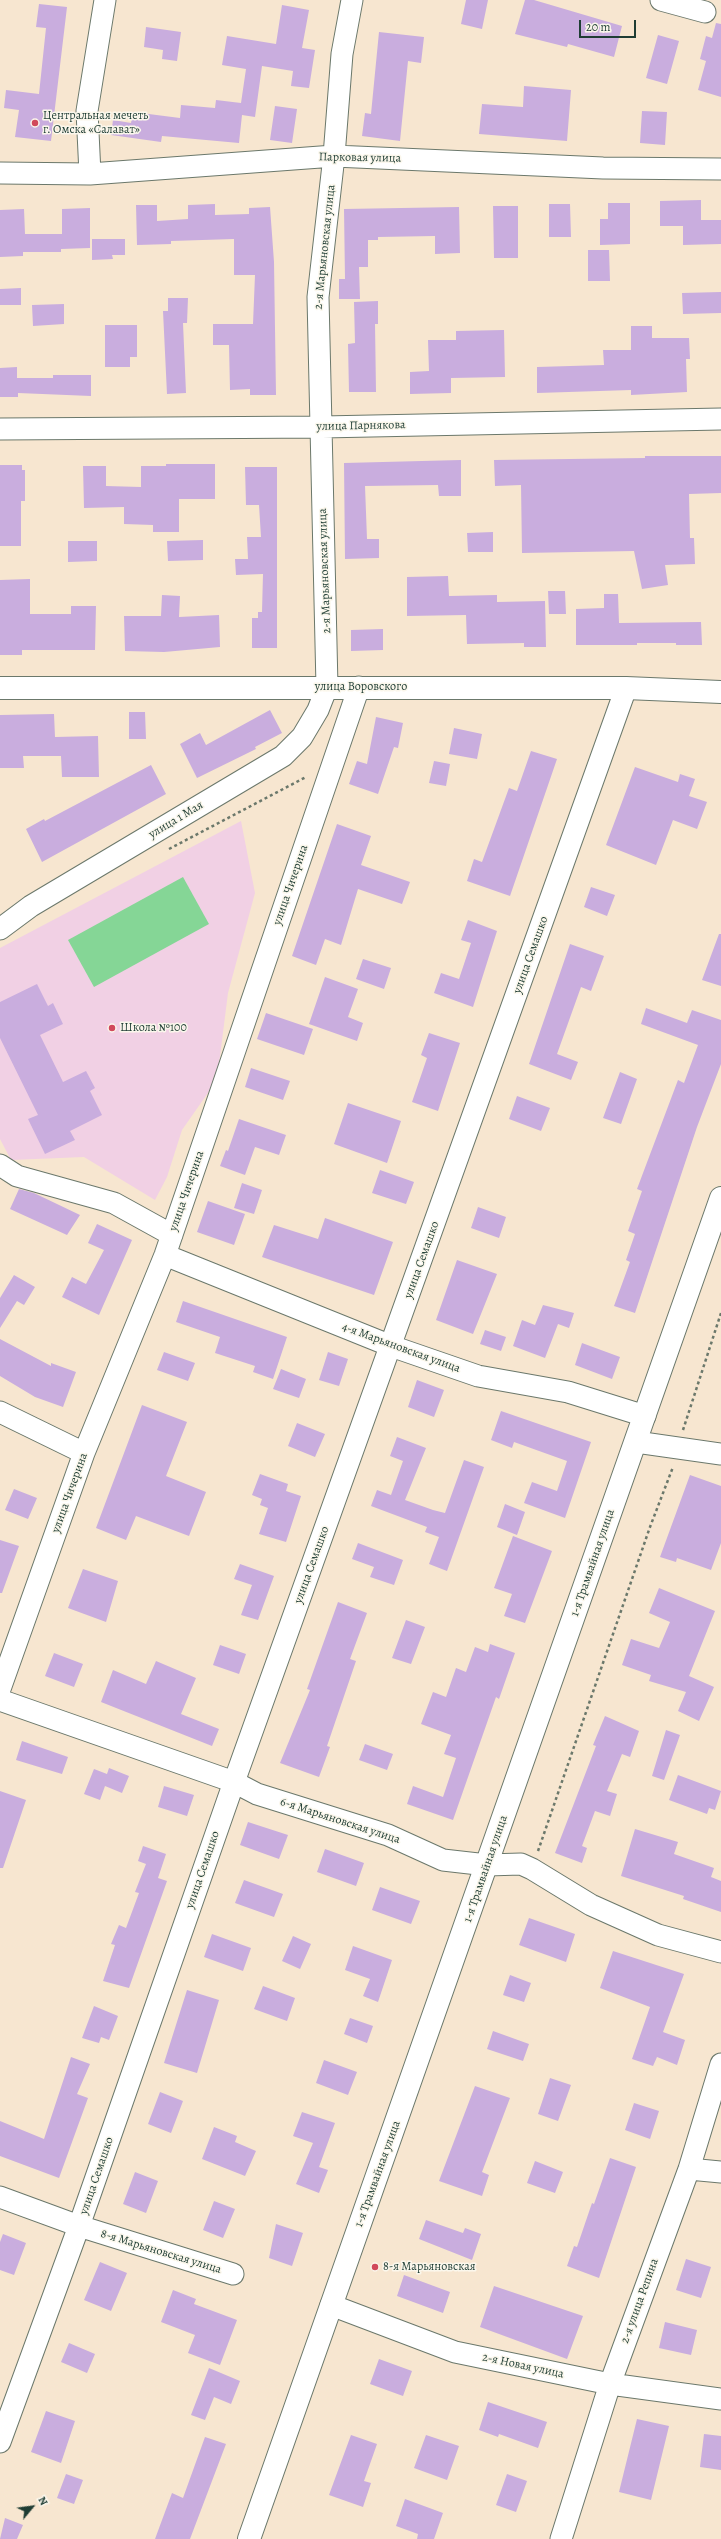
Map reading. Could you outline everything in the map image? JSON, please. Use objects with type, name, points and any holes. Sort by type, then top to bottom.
[{"type":"main road","name":"улица Воровского","points":[[0,688],[626,688],[721,692]]},
{"type":"main road","name":"1-я Трамвайная улица","points":[[249,2539],[488,1864],[721,1198]]},
{"type":"street","points":[[90,174],[88,111],[104,0]]},
{"type":"street","name":"2-я Марьяновская улица","points":[[327,687],[318,297],[334,156],[342,54],[352,0]]},
{"type":"street","points":[[661,0],[705,12]]},
{"type":"street","name":"Парковая улица","points":[[0,173],[90,174],[334,156],[603,168],[721,169]]},
{"type":"street","name":"улица Парнякова","points":[[0,429],[322,427],[721,419]]},
{"type":"street","name":"улица 1 Мая","points":[[0,929],[31,906],[283,756],[302,737],[318,710],[327,687]]},
{"type":"street","name":"улица Чичерина","points":[[0,1689],[84,1453],[165,1255],[359,687]]},
{"type":"street","name":"улица Семашко","points":[[0,2442],[79,2226],[234,1782],[626,688]]},
{"type":"street","points":[[0,1166],[17,1176],[114,1203],[172,1235]]},
{"type":"street","name":"4-я Марьяновская улица","points":[[165,1255],[391,1346],[478,1376],[568,1392],[645,1416]]},
{"type":"street","points":[[0,1412],[84,1453]]},
{"type":"street","points":[[636,1442],[721,1454]]},
{"type":"street","name":"6-я Марьяновская улица","points":[[0,1700],[234,1782],[257,1794],[388,1835],[443,1860],[488,1864],[522,1864],[590,1905],[658,1935],[721,1952]]},
{"type":"street","name":"2-я улица Репина","points":[[560,2539],[610,2384],[689,2169],[721,2064]]},
{"type":"street","points":[[689,2169],[721,2172]]},
{"type":"street","name":"8-я Марьяновская улица","points":[[0,2197],[79,2226],[232,2274]]},
{"type":"street","name":"2-я Новая улица","points":[[332,2305],[455,2352],[610,2384],[721,2399]]},
{"type":"path","points":[[166,851],[307,776],[331,770]]},
{"type":"path","points":[[532,1869],[647,1534],[681,1448],[684,1422],[721,1314]]},
{"type":"shaded area","name":"Школа №100","points":[[241,821],[255,893],[228,993],[219,1064],[210,1090],[182,1130],[167,1177],[155,1200],[84,1157],[11,1160],[0,1139],[0,948]]},
{"type":"green space","points":[[183,877],[209,924],[94,987],[68,940]]},
{"type":"building","points":[[466,0],[488,0],[482,29],[461,24]]},
{"type":"building","points":[[525,0],[534,0],[622,26],[614,57],[568,44],[567,47],[515,34]]},
{"type":"building","points":[[39,4],[67,7],[51,141],[15,137],[19,110],[4,108],[6,90],[39,94],[46,28],[36,27]]},
{"type":"building","points":[[282,5],[309,10],[302,48],[315,50],[309,88],[291,86],[293,71],[262,66],[255,117],[242,115],[239,143],[162,136],[161,142],[111,135],[113,120],[131,123],[133,112],[180,118],[181,105],[215,108],[216,100],[241,103],[246,69],[222,65],[227,36],[276,44]]},
{"type":"building","points":[[716,23],[721,24],[721,97],[698,90],[706,61],[700,59],[706,36],[712,38]]},
{"type":"building","points":[[146,27],[181,32],[177,61],[162,59],[163,50],[144,47]]},
{"type":"building","points":[[379,32],[424,37],[421,63],[408,61],[400,141],[362,136],[365,113],[371,114]]},
{"type":"building","points":[[658,35],[679,41],[667,84],[646,78]]},
{"type":"building","points":[[524,86],[571,90],[567,141],[479,134],[482,104],[523,107]]},
{"type":"building","points":[[275,106],[297,109],[292,143],[270,140]]},
{"type":"building","points":[[642,111],[667,112],[665,145],[640,143]]},
{"type":"building","points":[[701,200],[701,220],[721,220],[721,244],[683,245],[683,226],[660,226],[660,201]]},
{"type":"building","points":[[608,203],[630,203],[630,244],[600,245],[600,219],[608,219]]},
{"type":"building","points":[[215,204],[215,215],[249,214],[249,208],[270,207],[274,262],[276,395],[250,395],[250,389],[230,390],[229,345],[213,345],[213,324],[253,324],[255,275],[234,275],[234,239],[171,241],[171,244],[137,245],[136,205],[157,205],[157,221],[188,219],[188,205]]},
{"type":"building","points":[[549,204],[570,204],[571,237],[549,237]]},
{"type":"building","points":[[493,206],[518,206],[518,258],[494,258]]},
{"type":"building","points":[[459,207],[460,253],[435,254],[435,236],[378,237],[378,240],[368,240],[368,267],[359,267],[360,299],[339,299],[339,279],[345,279],[344,209]]},
{"type":"building","points":[[90,208],[90,248],[61,249],[61,252],[23,252],[23,256],[0,257],[0,210],[24,209],[25,234],[62,234],[62,209]]},
{"type":"building","points":[[92,239],[125,239],[125,255],[112,255],[113,259],[92,260]]},
{"type":"building","points":[[588,250],[609,250],[610,281],[588,281]]},
{"type":"building","points":[[21,288],[21,305],[0,305],[0,289]]},
{"type":"building","points":[[721,292],[721,313],[683,314],[682,293]]},
{"type":"building","points":[[168,298],[188,298],[187,323],[183,323],[186,393],[167,394],[163,311],[168,311]]},
{"type":"building","points":[[378,301],[378,324],[375,324],[376,392],[349,392],[348,344],[355,343],[354,302]]},
{"type":"building","points":[[64,304],[64,324],[33,326],[32,305]]},
{"type":"building","points":[[105,325],[137,325],[137,357],[130,357],[130,367],[105,367]]},
{"type":"building","points":[[631,326],[652,326],[652,338],[689,338],[690,359],[686,359],[687,392],[631,395],[631,390],[537,393],[537,367],[604,365],[603,350],[631,350]]},
{"type":"building","points":[[504,330],[505,377],[451,378],[451,393],[410,394],[410,372],[429,371],[428,340],[456,340],[456,331]]},
{"type":"building","points":[[17,367],[17,378],[53,378],[53,375],[91,375],[91,396],[18,393],[18,397],[0,397],[0,368]]},
{"type":"building","points":[[645,456],[721,456],[721,493],[689,494],[690,538],[694,538],[695,564],[665,565],[668,585],[642,589],[634,551],[522,553],[521,485],[495,486],[494,460],[645,458]]},
{"type":"building","points":[[461,460],[461,496],[439,496],[438,485],[365,486],[367,539],[379,539],[379,558],[345,559],[344,463]]},
{"type":"building","points":[[166,464],[215,464],[215,499],[179,499],[179,532],[153,532],[153,525],[124,524],[124,507],[84,508],[83,466],[106,466],[106,486],[141,487],[141,466],[166,466]]},
{"type":"building","points":[[0,465],[22,465],[22,470],[25,470],[25,501],[21,501],[21,546],[0,546]]},
{"type":"building","points":[[245,467],[277,467],[277,648],[252,648],[252,618],[258,618],[258,612],[262,612],[263,574],[236,575],[235,559],[248,559],[247,537],[261,537],[259,505],[246,505]]},
{"type":"building","points":[[493,532],[493,552],[468,552],[467,533]]},
{"type":"building","points":[[203,540],[203,560],[168,561],[167,541]]},
{"type":"building","points":[[68,541],[97,541],[97,561],[68,562]]},
{"type":"building","points":[[448,576],[449,596],[497,595],[497,602],[545,601],[546,647],[524,647],[524,643],[467,644],[466,615],[407,616],[407,577]]},
{"type":"building","points":[[30,579],[30,614],[71,614],[71,606],[96,606],[95,650],[22,650],[22,655],[0,655],[0,580]]},
{"type":"building","points":[[548,591],[565,591],[566,614],[549,614]]},
{"type":"building","points":[[604,594],[618,594],[619,623],[701,622],[702,645],[637,643],[637,645],[576,645],[576,609],[604,608]]},
{"type":"building","points":[[162,595],[180,596],[179,617],[219,615],[220,647],[164,652],[125,651],[124,616],[161,616]]},
{"type":"building","points":[[383,629],[383,650],[351,651],[351,630]]},
{"type":"building","points":[[270,710],[282,733],[255,747],[256,749],[197,778],[180,744],[200,733],[206,745]]},
{"type":"building","points":[[129,712],[145,712],[146,739],[129,739]]},
{"type":"building","points":[[54,714],[55,737],[98,736],[99,777],[62,777],[61,756],[23,756],[24,768],[0,768],[0,715]]},
{"type":"building","points":[[376,717],[403,723],[398,748],[394,747],[378,794],[349,784],[357,761],[367,764]]},
{"type":"building","points":[[454,728],[482,734],[477,759],[449,754]]},
{"type":"building","points":[[531,751],[557,759],[510,896],[467,881],[474,859],[482,862],[509,788],[517,791]]},
{"type":"building","points":[[434,761],[450,764],[446,786],[429,783]]},
{"type":"building","points":[[151,765],[166,794],[42,862],[26,829],[44,819],[45,821]]},
{"type":"building","points":[[635,767],[678,782],[680,774],[695,779],[689,796],[707,802],[697,829],[673,820],[656,865],[606,845]]},
{"type":"building","points":[[337,824],[371,836],[361,865],[410,882],[402,904],[358,889],[341,945],[325,939],[316,965],[292,956]]},
{"type":"building","points":[[591,887],[615,895],[607,916],[584,907]]},
{"type":"building","points":[[468,920],[497,931],[473,1007],[434,993],[441,973],[459,979],[471,943],[461,940]]},
{"type":"building","points":[[719,934],[721,934],[721,986],[702,980]]},
{"type":"building","points":[[570,944],[604,956],[591,991],[581,987],[557,1054],[578,1062],[571,1080],[529,1064]]},
{"type":"building","points":[[363,959],[391,968],[384,989],[356,979]]},
{"type":"building","points":[[325,977],[358,989],[348,1017],[363,1023],[357,1041],[309,1024]]},
{"type":"building","points":[[37,984],[48,1006],[53,1003],[63,1024],[40,1035],[63,1082],[86,1071],[95,1088],[90,1091],[102,1115],[70,1131],[75,1140],[45,1154],[28,1119],[38,1115],[0,1038],[0,1002]]},
{"type":"building","points":[[646,1008],[687,1023],[692,1010],[721,1020],[721,1064],[697,1127],[635,1313],[614,1306],[630,1262],[626,1260],[635,1234],[628,1231],[642,1191],[637,1189],[678,1080],[684,1083],[698,1045],[641,1024]]},
{"type":"building","points":[[266,1013],[313,1029],[304,1055],[257,1039]]},
{"type":"building","points":[[429,1033],[460,1043],[438,1111],[412,1102],[427,1058],[421,1055]]},
{"type":"building","points":[[251,1068],[290,1081],[283,1100],[245,1087]]},
{"type":"building","points":[[620,1072],[637,1079],[621,1124],[603,1118]]},
{"type":"building","points":[[517,1096],[550,1108],[541,1131],[509,1119]]},
{"type":"building","points":[[348,1103],[401,1121],[387,1163],[334,1144]]},
{"type":"building","points":[[239,1119],[286,1135],[279,1155],[255,1147],[245,1175],[220,1166],[226,1150],[228,1151]]},
{"type":"building","points":[[380,1170],[414,1182],[406,1204],[372,1193]]},
{"type":"building","points":[[242,1183],[262,1190],[254,1214],[234,1208]]},
{"type":"building","points":[[19,1189],[34,1193],[80,1215],[67,1235],[10,1209]]},
{"type":"building","points":[[208,1201],[245,1214],[234,1245],[197,1232]]},
{"type":"building","points":[[478,1207],[506,1217],[499,1238],[471,1228]]},
{"type":"building","points":[[325,1218],[393,1242],[374,1295],[262,1257],[274,1225],[318,1239]]},
{"type":"building","points":[[97,1224],[132,1240],[99,1315],[62,1297],[72,1277],[86,1284],[104,1250],[88,1243]]},
{"type":"building","points":[[457,1260],[497,1274],[473,1334],[436,1320]]},
{"type":"building","points":[[14,1275],[35,1287],[24,1305],[17,1301],[0,1328],[0,1298]]},
{"type":"building","points":[[183,1301],[287,1337],[273,1379],[253,1372],[255,1366],[215,1353],[220,1337],[176,1322]]},
{"type":"building","points":[[543,1305],[574,1313],[569,1328],[558,1324],[545,1358],[513,1346],[522,1320],[535,1325]]},
{"type":"building","points":[[485,1330],[506,1337],[501,1351],[480,1344]]},
{"type":"building","points":[[0,1339],[51,1366],[51,1363],[76,1372],[63,1407],[35,1397],[0,1376]]},
{"type":"building","points":[[582,1343],[620,1357],[612,1379],[575,1365]]},
{"type":"building","points":[[164,1352],[195,1363],[188,1381],[157,1370]]},
{"type":"building","points":[[328,1352],[348,1359],[339,1386],[319,1380]]},
{"type":"building","points":[[281,1369],[306,1379],[299,1398],[273,1389]]},
{"type":"building","points":[[417,1380],[444,1390],[434,1417],[408,1407]]},
{"type":"building","points":[[142,1405],[187,1422],[166,1476],[206,1492],[189,1536],[136,1516],[126,1540],[96,1528]]},
{"type":"building","points":[[501,1411],[591,1442],[565,1518],[524,1503],[532,1482],[557,1491],[567,1461],[514,1442],[512,1448],[491,1440]]},
{"type":"building","points":[[297,1423],[325,1434],[315,1457],[288,1446]]},
{"type":"building","points":[[397,1437],[426,1448],[405,1500],[433,1510],[445,1513],[464,1460],[484,1467],[447,1571],[429,1564],[439,1537],[425,1532],[427,1527],[371,1506],[377,1490],[391,1495],[403,1461],[390,1456]]},
{"type":"building","points":[[260,1474],[288,1484],[286,1491],[301,1496],[286,1542],[259,1534],[268,1508],[260,1505],[262,1499],[252,1495]]},
{"type":"building","points":[[690,1475],[721,1486],[721,1543],[711,1570],[677,1558],[676,1562],[660,1557]]},
{"type":"building","points":[[14,1489],[37,1498],[28,1519],[5,1510]]},
{"type":"building","points":[[505,1504],[525,1512],[517,1535],[497,1527]]},
{"type":"building","points":[[513,1536],[552,1551],[525,1623],[504,1616],[512,1594],[494,1588]]},
{"type":"building","points":[[0,1540],[19,1546],[2,1593],[0,1593]]},
{"type":"building","points":[[358,1543],[403,1560],[394,1585],[370,1577],[374,1567],[352,1559]]},
{"type":"building","points":[[240,1564],[274,1576],[258,1620],[241,1615],[252,1585],[234,1579]]},
{"type":"building","points":[[83,1569],[118,1581],[106,1622],[68,1608]]},
{"type":"building","points":[[659,1588],[715,1611],[689,1676],[714,1687],[699,1721],[678,1711],[686,1692],[649,1681],[651,1675],[622,1665],[631,1639],[659,1648],[670,1622],[649,1613]]},
{"type":"building","points":[[338,1602],[367,1613],[350,1659],[356,1661],[327,1746],[330,1747],[319,1777],[280,1763],[310,1690],[307,1689]]},
{"type":"building","points":[[406,1620],[425,1627],[411,1664],[392,1658]]},
{"type":"building","points":[[490,1644],[515,1653],[499,1699],[496,1697],[453,1820],[407,1804],[413,1786],[443,1797],[456,1758],[444,1754],[451,1735],[421,1724],[433,1692],[446,1697],[456,1668],[466,1672],[475,1647],[488,1652]]},
{"type":"building","points":[[220,1645],[246,1654],[239,1674],[213,1665]]},
{"type":"building","points":[[54,1653],[83,1664],[74,1687],[45,1676]]},
{"type":"building","points":[[156,1661],[196,1678],[181,1714],[219,1729],[212,1746],[101,1702],[113,1670],[146,1684]]},
{"type":"building","points":[[605,1716],[639,1731],[630,1757],[622,1754],[607,1791],[617,1794],[610,1816],[595,1811],[582,1846],[587,1848],[582,1863],[555,1853],[596,1746],[593,1745]]},
{"type":"building","points":[[666,1730],[680,1735],[664,1780],[652,1776]]},
{"type":"building","points":[[22,1741],[68,1757],[62,1774],[16,1760]]},
{"type":"building","points":[[365,1744],[393,1754],[387,1770],[359,1760]]},
{"type":"building","points":[[109,1768],[129,1776],[122,1793],[105,1786],[100,1800],[84,1794],[94,1769],[107,1774]]},
{"type":"building","points":[[678,1775],[721,1791],[715,1810],[709,1808],[707,1814],[669,1800]]},
{"type":"building","points":[[164,1786],[194,1795],[187,1816],[158,1807]]},
{"type":"building","points":[[0,1791],[26,1800],[3,1868],[0,1868]]},
{"type":"building","points":[[248,1822],[288,1835],[279,1859],[240,1845]]},
{"type":"building","points":[[635,1829],[678,1842],[674,1854],[714,1868],[711,1877],[721,1881],[721,1912],[683,1899],[684,1896],[621,1876]]},
{"type":"building","points":[[143,1846],[166,1854],[158,1878],[167,1881],[129,1988],[103,1981],[115,1945],[111,1944],[119,1925],[126,1928],[139,1893],[135,1892],[146,1864],[138,1861]]},
{"type":"building","points":[[325,1849],[364,1863],[356,1886],[317,1872]]},
{"type":"building","points":[[244,1880],[283,1894],[274,1917],[235,1903]]},
{"type":"building","points":[[380,1887],[420,1901],[411,1924],[372,1910]]},
{"type":"building","points":[[529,1918],[575,1934],[566,1962],[519,1945]]},
{"type":"building","points":[[212,1934],[251,1948],[243,1971],[204,1957]]},
{"type":"building","points":[[293,1936],[311,1944],[300,1969],[282,1961]]},
{"type":"building","points":[[353,1946],[392,1960],[378,2002],[363,1996],[370,1979],[345,1970]]},
{"type":"building","points":[[613,1951],[684,1974],[663,2032],[685,2040],[677,2065],[657,2057],[653,2066],[632,2059],[650,2007],[600,1988]]},
{"type":"building","points":[[510,1975],[531,1983],[524,2002],[503,1995]]},
{"type":"building","points":[[263,1986],[295,1998],[287,2021],[254,2009]]},
{"type":"building","points":[[187,1990],[219,2000],[197,2073],[164,2063]]},
{"type":"building","points":[[94,2006],[118,2016],[109,2040],[101,2037],[99,2043],[82,2038]]},
{"type":"building","points":[[350,2018],[373,2026],[367,2043],[344,2034]]},
{"type":"building","points":[[493,2031],[529,2044],[523,2061],[487,2049]]},
{"type":"building","points":[[71,2057],[90,2064],[77,2094],[88,2098],[59,2178],[0,2156],[0,2121],[44,2139]]},
{"type":"building","points":[[324,2060],[357,2072],[348,2095],[316,2083]]},
{"type":"building","points":[[550,2078],[571,2085],[558,2121],[538,2114]]},
{"type":"building","points":[[475,2086],[510,2098],[482,2172],[489,2175],[482,2196],[439,2181]]},
{"type":"building","points":[[160,2092],[183,2101],[171,2133],[148,2124]]},
{"type":"building","points":[[634,2103],[659,2111],[650,2139],[625,2130]]},
{"type":"building","points":[[302,2112],[335,2123],[319,2167],[328,2170],[319,2193],[296,2184],[313,2143],[293,2136]]},
{"type":"building","points":[[214,2127],[237,2136],[235,2142],[256,2151],[245,2176],[202,2159]]},
{"type":"building","points":[[610,2158],[636,2167],[599,2278],[567,2266],[574,2246],[577,2247],[592,2203],[594,2204]]},
{"type":"building","points":[[535,2161],[563,2172],[555,2193],[527,2183]]},
{"type":"building","points":[[135,2172],[158,2181],[146,2213],[123,2204]]},
{"type":"building","points":[[214,2201],[235,2209],[223,2238],[203,2230]]},
{"type":"building","points":[[426,2220],[463,2233],[465,2228],[481,2234],[472,2260],[419,2239]]},
{"type":"building","points":[[276,2224],[303,2233],[292,2266],[269,2258]]},
{"type":"building","points":[[3,2234],[26,2243],[14,2275],[0,2270],[0,2242]]},
{"type":"building","points":[[686,2259],[711,2267],[701,2298],[676,2290]]},
{"type":"building","points":[[100,2262],[127,2273],[111,2311],[84,2300]]},
{"type":"building","points":[[404,2275],[450,2292],[443,2313],[397,2296]]},
{"type":"building","points":[[494,2286],[583,2316],[567,2359],[480,2327]]},
{"type":"building","points":[[173,2290],[196,2299],[194,2304],[237,2320],[220,2365],[188,2353],[195,2335],[161,2322]]},
{"type":"building","points":[[665,2322],[697,2330],[691,2355],[659,2348]]},
{"type":"building","points":[[69,2343],[95,2354],[87,2373],[61,2362]]},
{"type":"building","points":[[379,2359],[412,2371],[403,2396],[370,2384]]},
{"type":"building","points":[[209,2368],[240,2381],[231,2404],[214,2397],[205,2420],[191,2415]]},
{"type":"building","points":[[488,2402],[547,2422],[538,2448],[499,2434],[498,2437],[479,2430]]},
{"type":"building","points":[[46,2411],[75,2421],[61,2463],[31,2452]]},
{"type":"building","points":[[637,2419],[669,2426],[651,2500],[619,2492]]},
{"type":"building","points":[[704,2434],[721,2436],[721,2470],[700,2467]]},
{"type":"building","points":[[351,2435],[377,2444],[364,2481],[371,2483],[363,2507],[329,2495]]},
{"type":"building","points":[[426,2435],[459,2446],[447,2480],[414,2468]]},
{"type":"building","points":[[205,2437],[226,2444],[190,2539],[155,2539],[172,2493],[183,2498]]},
{"type":"building","points":[[66,2474],[83,2480],[74,2504],[57,2498]]},
{"type":"building","points":[[507,2474],[527,2481],[516,2512],[496,2505]]},
{"type":"building","points":[[405,2499],[443,2513],[434,2539],[417,2539],[418,2534],[396,2526]]},
{"type":"building","points":[[5,2518],[23,2525],[17,2539],[0,2539]]},
{"type":"place","name":"Центральная мечеть г. Омска «Салават»","points":[[35,123]]},
{"type":"place","name":"Школа №100","points":[[112,1028]]},
{"type":"place","name":"8-я Марьяновская","points":[[375,2267]]}]
